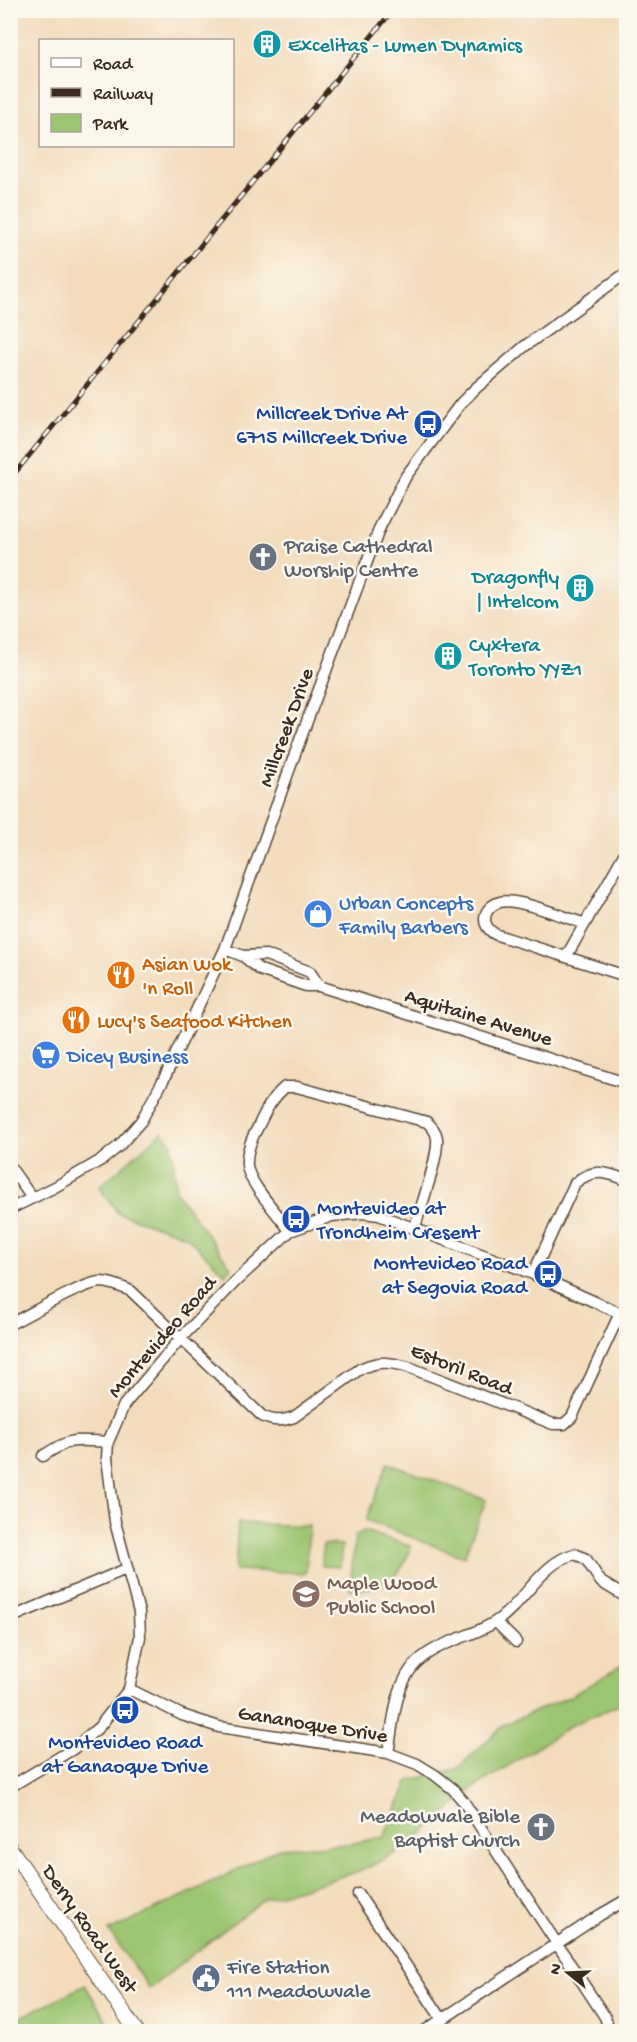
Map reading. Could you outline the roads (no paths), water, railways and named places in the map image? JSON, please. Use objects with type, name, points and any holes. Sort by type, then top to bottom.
[{"type":"main road","name":"Derry Road West","points":[[10,1848],[137,2031]]},
{"type":"street","name":"Millcreek Drive","points":[[10,1209],[103,1159],[119,1146],[141,1121],[165,1077],[225,949],[380,527],[405,476],[461,403],[482,382],[525,346],[627,273]]},
{"type":"street","points":[[566,957],[627,851]]},
{"type":"street","points":[[585,924],[518,902],[501,901],[492,906],[484,923],[488,931],[497,936],[627,976]]},
{"type":"street","name":"Aquitaine Avenue","points":[[225,949],[243,956],[260,970],[306,986],[319,986],[627,1083]]},
{"type":"street","name":"Aquitaine Avenue","points":[[243,956],[266,955],[310,972],[319,986]]},
{"type":"street","points":[[290,1231],[252,1179],[247,1167],[252,1136],[274,1097],[285,1087],[428,1122],[435,1131],[436,1152],[415,1227]]},
{"type":"street","points":[[10,1167],[32,1198]]},
{"type":"street","points":[[533,1274],[575,1183],[599,1171],[627,1180]]},
{"type":"street","name":"Montevideo Road","points":[[10,1787],[73,1749],[99,1727],[129,1689],[140,1637],[140,1621],[115,1522],[107,1458],[108,1442],[124,1405],[180,1339],[236,1281],[290,1231],[318,1219],[364,1213],[379,1215],[533,1274],[623,1314]]},
{"type":"street","name":"Estoril Road","points":[[10,1324],[82,1288],[101,1282],[132,1291],[262,1416],[273,1421],[294,1417],[360,1369],[383,1362],[411,1368],[553,1424],[564,1424],[572,1417],[623,1314]]},
{"type":"street","points":[[43,1456],[73,1440],[108,1442]]},
{"type":"street","points":[[388,1753],[398,1696],[410,1670],[429,1653],[496,1622],[560,1558],[575,1554],[586,1559],[601,1582],[627,1598]]},
{"type":"street","points":[[10,1618],[126,1569]]},
{"type":"street","points":[[496,1622],[516,1642]]},
{"type":"street","name":"Gananoque Drive","points":[[129,1689],[182,1715],[219,1727],[388,1753],[417,1764],[453,1789],[464,1802],[606,2017],[610,2031]]},
{"type":"street","points":[[358,1894],[442,2019]]},
{"type":"street","points":[[423,2031],[600,1915],[627,1900]]},
{"type":"railway","points":[[10,479],[393,10]]},
{"type":"place","name":"Excelitas - Lumen Dynamics","points":[[267,44]]},
{"type":"place","name":"Millcreek Drive At 6715 Millcreek Drive","points":[[428,424]]},
{"type":"place","name":"Praise Cathedral Worship Centre","points":[[263,557]]},
{"type":"place","name":"Dragonfly | Intelcom","points":[[580,588]]},
{"type":"place","name":"Cyxtera Toronto YYZ1","points":[[448,656]]},
{"type":"place","name":"Urban Concepts Family Barbers","points":[[318,914]]},
{"type":"place","name":"Asian Wok 'n Roll","points":[[121,975]]},
{"type":"place","name":"Lucy's Seafood Kitchen","points":[[76,1020]]},
{"type":"place","name":"Dicey Business","points":[[46,1055]]},
{"type":"place","name":"Montevideo at Trondheim Cresent","points":[[296,1219]]},
{"type":"place","name":"Montevideo Road at Segovia Road","points":[[548,1274]]},
{"type":"place","name":"Maple Wood Public School","points":[[306,1594]]},
{"type":"place","name":"Montevideo Road at Ganaoque Drive","points":[[125,1710]]},
{"type":"place","name":"Meadowvale Bible Baptist Church","points":[[541,1827]]},
{"type":"place","name":"Fire Station 111 Meadowvale","points":[[206,1978]]}]
